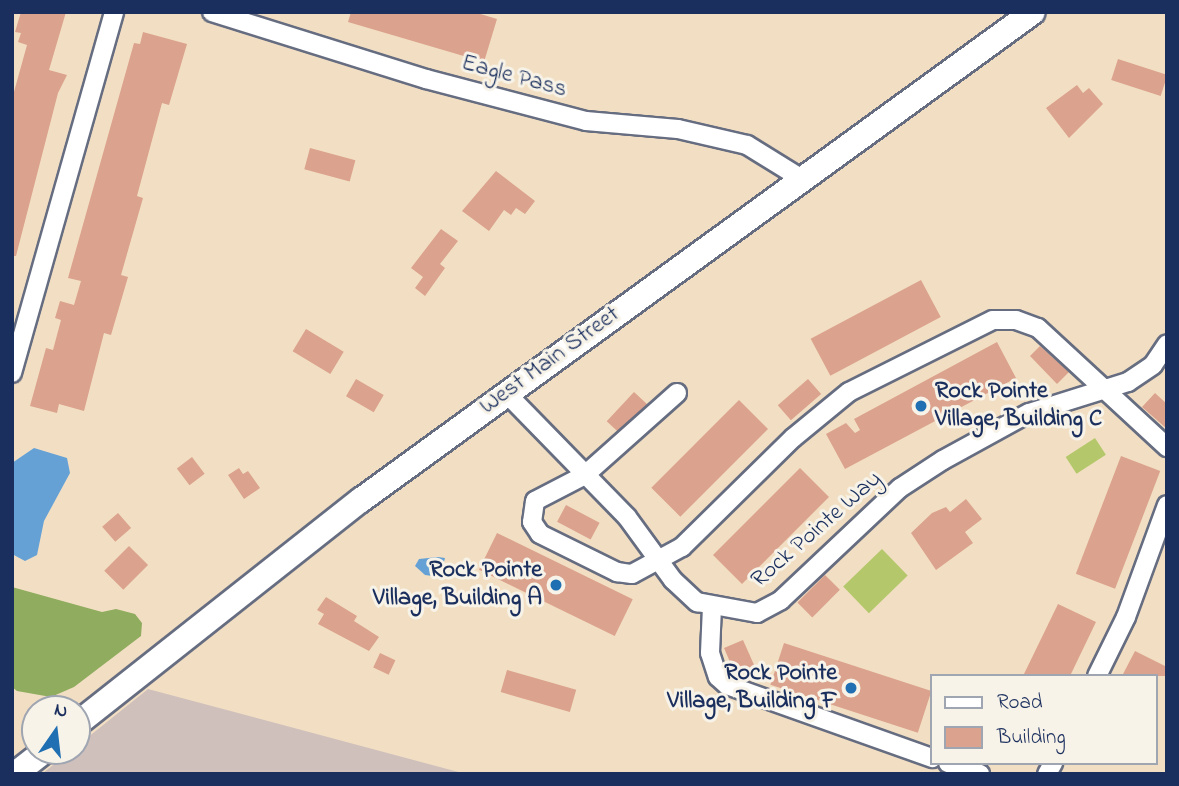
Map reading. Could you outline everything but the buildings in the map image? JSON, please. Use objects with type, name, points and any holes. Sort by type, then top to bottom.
[{"type":"main road","name":"West Main Street","points":[[91,713],[274,567],[506,393],[1033,12]]},
{"type":"street","points":[[12,373],[114,12]]},
{"type":"street","name":"Eagle Pass","points":[[212,12],[426,79],[586,121],[678,129],[747,145],[802,179]]},
{"type":"street","points":[[677,393],[585,475],[535,501],[532,522],[540,534],[617,572],[632,574],[682,547],[793,438],[849,392],[993,320],[1016,320],[1038,328],[1167,447]]},
{"type":"street","name":"Rock Pointe Way","points":[[506,393],[627,517],[697,602],[712,607],[757,613],[781,600],[901,488],[943,460],[1029,413],[1106,390],[1144,374],[1167,344]]},
{"type":"street","points":[[1098,674],[1126,617],[1167,505]]},
{"type":"street","points":[[712,607],[710,653],[718,677],[726,685],[930,757]]},
{"type":"street","points":[[954,765],[980,774]]},
{"type":"shaded area","points":[[148,689],[466,774],[42,774],[53,765],[91,765],[91,735]]},
{"type":"green space","points":[[1095,438],[1106,455],[1077,474],[1066,457]]},
{"type":"green space","points":[[882,549],[908,576],[869,613],[843,587]]},
{"type":"green space","points":[[12,587],[102,612],[116,609],[135,614],[142,623],[141,636],[74,687],[56,695],[40,695],[17,691],[12,687]]},
{"type":"water","points":[[34,448],[67,458],[70,473],[44,521],[37,555],[25,561],[12,554],[12,463]]},
{"type":"water","points":[[445,558],[440,577],[425,575],[415,566],[419,559]]},
{"type":"place","name":"Rock Pointe Village, Building C","points":[[921,406]]},
{"type":"place","name":"Rock Pointe Village, Building A","points":[[556,585]]},
{"type":"place","name":"Rock Pointe Village, Building F","points":[[851,688]]}]
